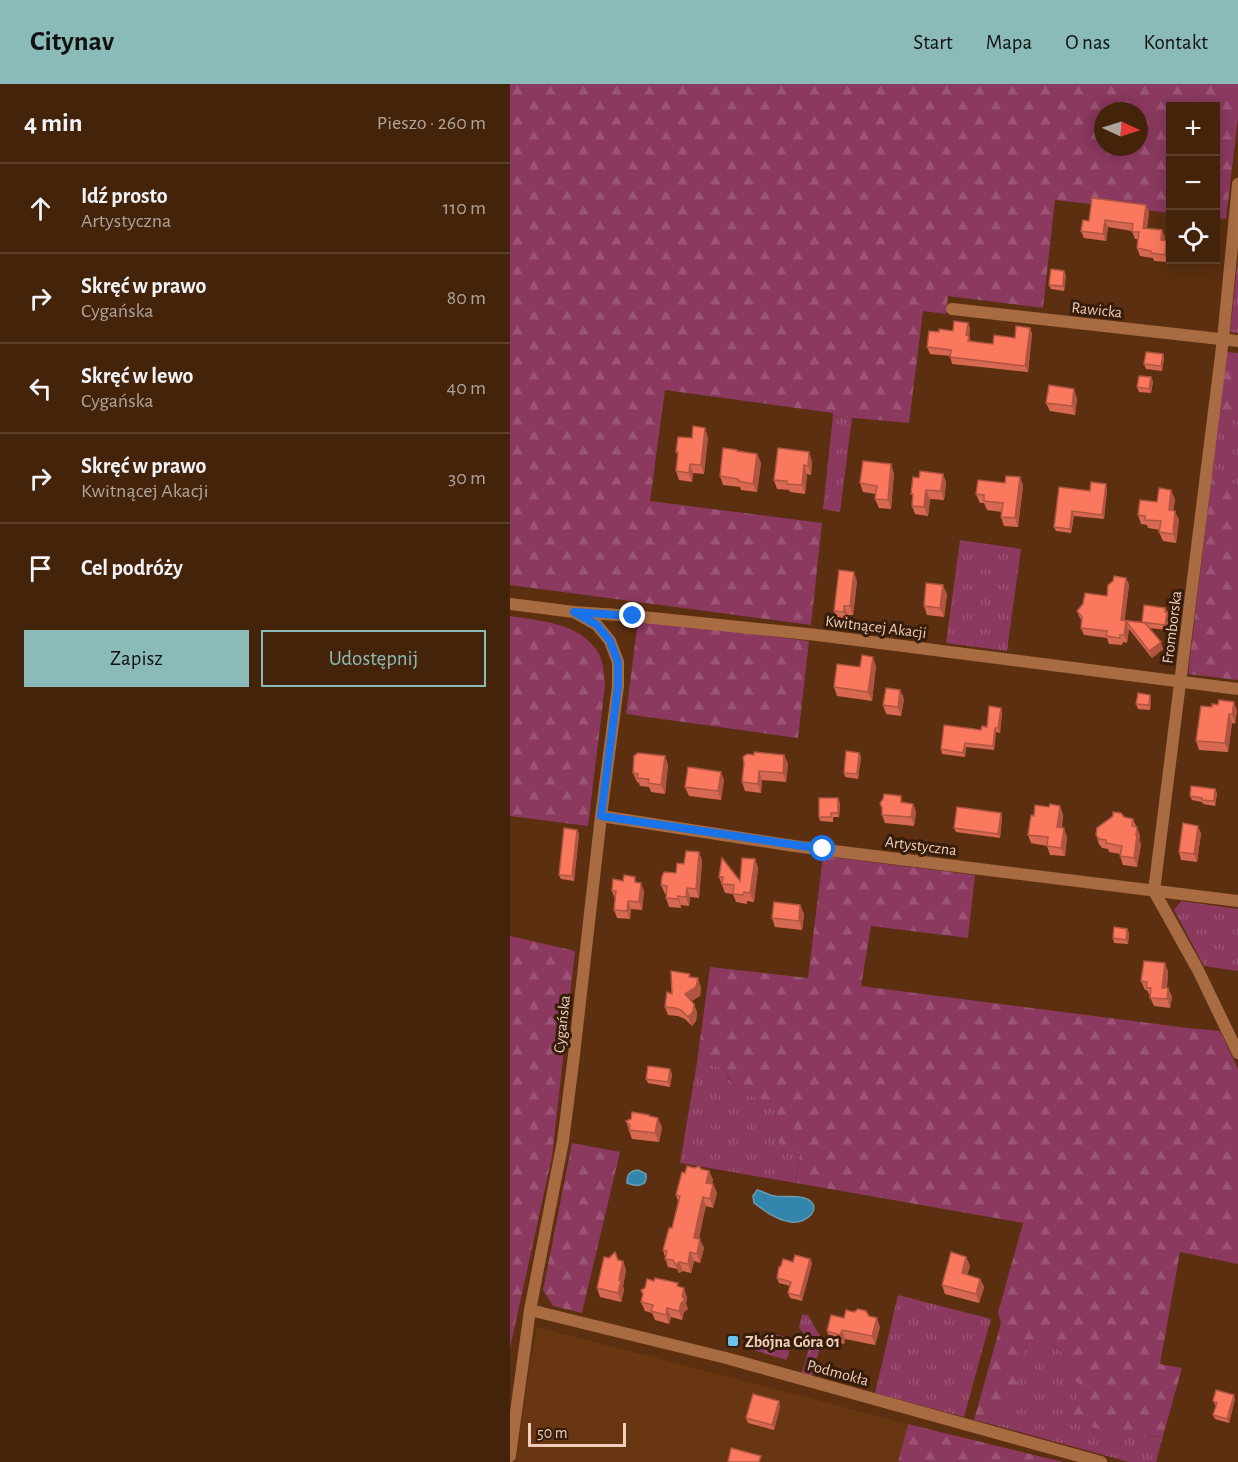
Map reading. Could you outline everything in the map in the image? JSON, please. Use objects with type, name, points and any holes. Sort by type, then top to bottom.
[{"type":"street","name":"Fromborska","points":[[1154,891],[1223,339],[1238,184]]},
{"type":"street","name":"Rawicka","points":[[952,309],[1238,341]]},
{"type":"street","name":"Kwitnącej Akacji","points":[[510,604],[817,635],[1238,689]]},
{"type":"street","name":"Cygańska","points":[[510,1456],[530,1310],[563,1141],[618,686],[618,662],[610,641],[597,625],[574,612]]},
{"type":"street","name":"Artystyczna","points":[[601,816],[794,846],[1238,901]]},
{"type":"street","points":[[1154,891],[1198,970],[1238,1053]]},
{"type":"street","name":"Podmokła","points":[[530,1310],[726,1358],[1101,1462]]},
{"type":"shaded area","points":[[537,1327],[908,1424],[898,1462],[516,1462]]},
{"type":"green space","points":[[510,84],[1238,84],[1238,118],[1226,219],[1220,218],[1220,102],[1166,102],[1166,213],[1055,200],[1043,308],[948,296],[946,314],[923,311],[909,423],[833,416],[833,413],[665,390],[650,501],[822,523],[811,625],[510,585]]},
{"type":"green space","points":[[1238,258],[1238,333],[1230,332]]},
{"type":"green space","points":[[1226,352],[1238,353],[1238,422],[1219,409]]},
{"type":"green space","points":[[1219,409],[1238,422],[1238,486],[1212,474]]},
{"type":"green space","points":[[833,416],[852,418],[840,512],[823,509]]},
{"type":"green space","points":[[1212,474],[1238,486],[1238,680],[1188,674]]},
{"type":"green space","points":[[960,540],[1021,549],[1007,651],[946,643]]},
{"type":"green space","points":[[510,616],[547,622],[572,630],[592,644],[601,658],[605,686],[588,826],[510,816]]},
{"type":"green space","points":[[638,620],[809,641],[798,738],[626,714]]},
{"type":"green space","points":[[823,856],[975,875],[968,938],[871,926],[861,986],[1220,1031],[1238,1069],[1238,1264],[1180,1252],[1160,1364],[1182,1368],[1163,1436],[1128,1437],[1093,1427],[1071,1417],[1081,1385],[1073,1379],[1065,1354],[1057,1347],[1046,1343],[1027,1343],[1011,1399],[987,1423],[974,1420],[1001,1323],[998,1313],[1023,1223],[796,1183],[800,1153],[788,1151],[779,1141],[776,1131],[777,1108],[775,1103],[741,1094],[735,1089],[723,1067],[697,1062],[710,967],[808,978]]},
{"type":"green space","points":[[1181,901],[1238,909],[1238,971],[1204,966],[1174,910]]},
{"type":"green space","points":[[510,936],[575,951],[552,1157],[510,1348]]},
{"type":"green space","points":[[697,1062],[723,1067],[730,1081],[775,1103],[778,1108],[777,1138],[800,1152],[796,1183],[680,1163]]},
{"type":"green space","points":[[572,1143],[620,1152],[582,1313],[553,1306],[543,1290]]},
{"type":"green space","points":[[898,1295],[991,1319],[964,1417],[875,1393]]},
{"type":"green space","points":[[802,1314],[808,1315],[822,1340],[812,1376],[801,1373],[808,1350],[806,1338],[799,1328]]},
{"type":"green space","points":[[773,1334],[783,1336],[787,1342],[789,1351],[786,1360],[750,1349]]},
{"type":"green space","points":[[1027,1343],[1046,1343],[1065,1354],[1081,1385],[1081,1422],[1135,1438],[1163,1436],[1156,1462],[1129,1462],[987,1423],[1011,1399]]},
{"type":"green space","points":[[908,1424],[1063,1462],[898,1462]]},
{"type":"water","points":[[638,1170],[646,1174],[643,1184],[627,1183],[630,1174]]},
{"type":"water","points":[[757,1190],[774,1196],[795,1196],[807,1199],[812,1202],[813,1210],[808,1218],[797,1222],[780,1219],[754,1203],[753,1196]]},
{"type":"building","points":[[1092,198],[1146,205],[1143,228],[1162,230],[1161,240],[1166,241],[1165,255],[1137,248],[1139,232],[1132,232],[1133,224],[1105,220],[1103,234],[1081,231],[1083,220],[1089,221]]},
{"type":"building","points":[[1051,269],[1064,271],[1063,286],[1049,285]]},
{"type":"building","points":[[954,321],[968,323],[966,335],[969,336],[968,341],[993,344],[994,335],[1015,338],[1016,326],[1030,328],[1025,366],[950,357],[951,350],[927,347],[929,331],[939,332],[939,329],[953,331]]},
{"type":"building","points":[[1146,352],[1163,354],[1161,366],[1144,364]]},
{"type":"building","points":[[1139,376],[1151,377],[1149,389],[1137,387]]},
{"type":"building","points":[[1049,385],[1074,389],[1072,406],[1046,403]]},
{"type":"building","points":[[693,426],[705,428],[701,465],[690,464],[689,473],[676,471],[678,437],[692,438]]},
{"type":"building","points":[[723,448],[757,454],[753,484],[720,476]]},
{"type":"building","points":[[778,448],[809,452],[808,466],[804,465],[802,485],[774,480]]},
{"type":"building","points":[[863,461],[891,464],[888,500],[875,499],[877,486],[860,483]]},
{"type":"building","points":[[920,471],[943,474],[941,491],[926,490],[924,507],[912,506],[913,477],[919,478]]},
{"type":"building","points":[[1006,476],[1020,477],[1015,518],[1001,517],[1003,503],[984,501],[984,495],[976,494],[978,480],[1005,483]]},
{"type":"building","points":[[1091,482],[1106,484],[1102,515],[1072,511],[1070,529],[1054,527],[1059,487],[1090,491]]},
{"type":"building","points":[[1159,488],[1171,490],[1169,510],[1175,511],[1173,534],[1159,532],[1161,521],[1145,520],[1145,516],[1138,515],[1140,500],[1157,502]]},
{"type":"building","points":[[839,570],[854,572],[850,606],[844,606],[844,612],[834,611]]},
{"type":"building","points":[[1114,576],[1126,578],[1121,620],[1145,623],[1161,642],[1149,651],[1126,621],[1124,635],[1120,635],[1120,638],[1106,636],[1107,631],[1081,628],[1082,617],[1077,611],[1083,604],[1085,593],[1107,596],[1108,585],[1113,581]]},
{"type":"building","points":[[926,583],[943,585],[940,608],[924,606]]},
{"type":"building","points":[[1144,605],[1165,608],[1167,612],[1165,625],[1142,622]]},
{"type":"building","points":[[862,655],[873,657],[868,692],[834,687],[837,664],[860,667]]},
{"type":"building","points":[[886,688],[900,690],[898,707],[883,705]]},
{"type":"building","points":[[1138,693],[1150,695],[1149,705],[1136,704]]},
{"type":"building","points":[[1219,700],[1234,702],[1232,715],[1229,714],[1225,743],[1196,741],[1201,706],[1218,705]]},
{"type":"building","points":[[989,706],[1001,708],[993,746],[965,743],[963,753],[941,749],[944,725],[981,730],[982,726],[987,727]]},
{"type":"building","points":[[846,751],[859,753],[857,774],[844,773]]},
{"type":"building","points":[[754,752],[784,755],[783,773],[759,771],[758,784],[742,782],[743,757],[747,754],[754,755]]},
{"type":"building","points":[[638,753],[665,756],[661,785],[648,783],[649,779],[637,778],[638,774],[633,773],[634,756]]},
{"type":"building","points":[[688,767],[721,772],[718,791],[685,787]]},
{"type":"building","points":[[1191,786],[1215,789],[1214,801],[1190,796]]},
{"type":"building","points":[[884,794],[901,796],[901,802],[913,804],[911,817],[882,815],[880,803]]},
{"type":"building","points":[[819,798],[838,798],[838,813],[831,813],[831,817],[819,817]]},
{"type":"building","points":[[1050,804],[1060,806],[1057,827],[1064,828],[1061,848],[1047,846],[1048,837],[1028,835],[1035,805],[1049,807]]},
{"type":"building","points":[[957,807],[1001,813],[998,834],[954,828]]},
{"type":"building","points":[[1113,812],[1133,819],[1132,826],[1137,827],[1134,858],[1120,856],[1122,846],[1106,843],[1106,840],[1099,839],[1096,835],[1097,828],[1113,816]]},
{"type":"building","points":[[1183,823],[1198,826],[1194,854],[1179,852]]},
{"type":"building","points":[[564,828],[577,830],[572,876],[559,875]]},
{"type":"building","points":[[686,851],[699,852],[696,889],[687,888],[686,897],[666,898],[667,886],[661,885],[664,872],[676,873],[677,863],[684,864]]},
{"type":"building","points":[[722,858],[740,881],[742,858],[755,859],[750,893],[733,894],[734,885],[722,884],[723,877],[719,877]]},
{"type":"building","points":[[624,875],[635,877],[635,882],[641,883],[639,902],[628,901],[627,911],[614,910],[616,891],[612,891],[613,879],[623,881]]},
{"type":"building","points":[[774,902],[800,905],[799,921],[772,918]]},
{"type":"building","points":[[1114,927],[1127,929],[1126,940],[1113,938]]},
{"type":"building","points":[[1144,961],[1165,963],[1162,988],[1168,988],[1167,999],[1150,998],[1151,988],[1146,988],[1147,982],[1141,981]]},
{"type":"building","points":[[671,971],[690,974],[689,977],[698,978],[696,987],[685,994],[694,1004],[693,1012],[688,1017],[681,1010],[665,1007],[667,992],[672,994]]},
{"type":"building","points":[[648,1066],[670,1069],[668,1082],[646,1079]]},
{"type":"building","points":[[632,1112],[658,1118],[655,1133],[629,1130],[630,1125],[626,1121],[631,1119]]},
{"type":"building","points":[[687,1166],[695,1168],[699,1166],[709,1171],[706,1183],[713,1184],[710,1199],[703,1197],[700,1209],[694,1238],[700,1239],[697,1254],[690,1252],[688,1264],[679,1262],[676,1265],[673,1260],[665,1259],[667,1251],[663,1250],[669,1228],[672,1228],[680,1196],[676,1195],[682,1172],[685,1173]]},
{"type":"building","points":[[615,1252],[618,1260],[623,1261],[618,1293],[597,1288],[604,1257],[609,1258]]},
{"type":"building","points":[[951,1252],[966,1257],[962,1273],[980,1279],[976,1294],[942,1285]]},
{"type":"building","points":[[795,1255],[810,1259],[800,1296],[788,1293],[791,1282],[777,1278],[783,1259],[793,1262]]},
{"type":"building","points":[[655,1278],[678,1283],[677,1286],[684,1288],[682,1296],[685,1300],[681,1303],[679,1311],[667,1308],[666,1315],[651,1311],[653,1305],[641,1302],[643,1294],[641,1290],[645,1288],[647,1279],[654,1281]]},
{"type":"building","points":[[858,1309],[877,1318],[872,1336],[842,1330],[840,1335],[827,1331],[831,1315],[844,1318],[846,1310],[854,1312]]},
{"type":"building","points":[[1216,1390],[1234,1395],[1227,1419],[1213,1415],[1217,1403],[1213,1401]]},
{"type":"building","points":[[753,1394],[779,1401],[772,1425],[746,1418]]},
{"type":"building","points":[[731,1448],[761,1456],[759,1462],[728,1462]]},
{"type":"place","name":"Zbójna Góra 01","points":[[733,1341]]},
{"type":"route","points":[[633,616],[574,612],[597,625],[610,641],[618,662],[618,686],[601,816],[823,849]]}]
